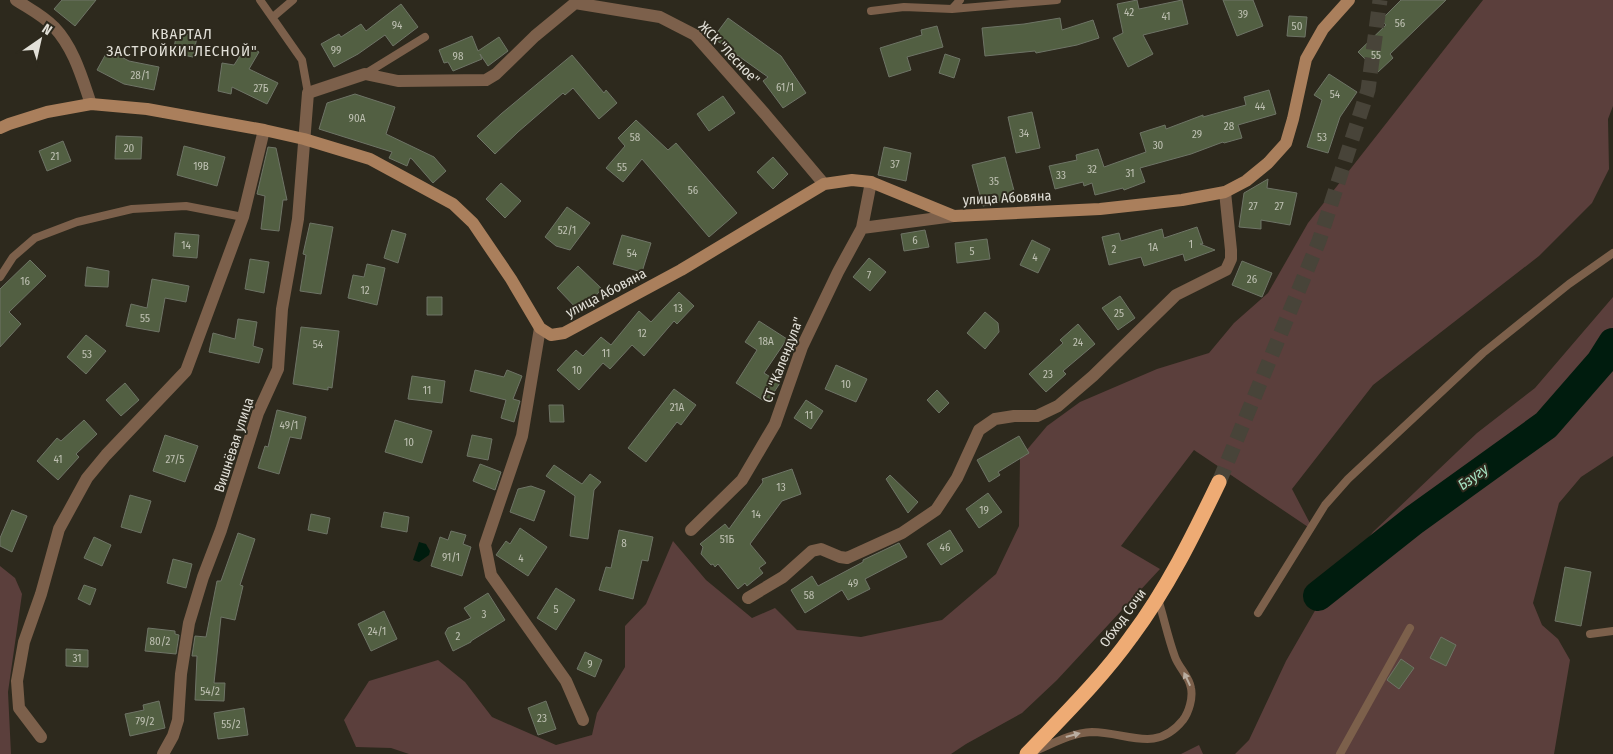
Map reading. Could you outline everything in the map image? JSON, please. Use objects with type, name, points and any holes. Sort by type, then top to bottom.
[{"type":"highway","name":"Обход Сочи","points":[[1028,754],[1092,685],[1130,638],[1158,599],[1219,482]]},
{"type":"street","points":[[16,0],[53,26],[65,41],[72,53],[91,104]]},
{"type":"street","name":"улица Абовяна","points":[[540,328],[551,335],[564,333],[681,270],[824,184],[852,180],[871,182],[954,216],[1100,209],[1182,200],[1226,192],[1246,181],[1268,163],[1286,143],[1306,59],[1323,29],[1349,0]]},
{"type":"street","points":[[308,93],[365,74],[398,80],[486,80],[496,74],[535,36],[576,1]]},
{"type":"street","name":"ЖСК \"Лесное\"","points":[[576,1],[660,17],[695,35],[824,184]]},
{"type":"street","name":"Вишнёвая улица","points":[[163,754],[173,736],[178,720],[181,674],[189,623],[258,413],[278,369],[282,309],[298,219],[308,93]]},
{"type":"street","points":[[0,128],[47,112],[91,104],[147,109],[304,138],[370,159],[453,204],[473,223],[511,279],[540,328],[522,436],[485,545],[492,575],[566,681],[583,720]]},
{"type":"street","points":[[41,737],[19,708],[17,681],[24,642],[41,594],[59,529],[87,478],[186,371],[243,217],[264,130]]},
{"type":"street","name":"СТ \"Календула\"","points":[[691,530],[742,480],[775,424],[802,347],[838,272],[862,228],[871,182]]},
{"type":"street","points":[[748,598],[782,577],[812,551],[821,549],[847,558],[902,533],[936,510],[957,478],[979,430],[995,419],[1014,416],[1037,416],[1058,406],[1093,376],[1176,295],[1226,270],[1231,260],[1231,250],[1226,192]]},
{"type":"street","points":[[862,228],[954,216]]},
{"type":"lane","points":[[260,0],[302,60],[308,93]]},
{"type":"lane","points":[[273,17],[293,0]]},
{"type":"lane","points":[[952,9],[960,0]]},
{"type":"lane","points":[[871,11],[904,7],[952,9],[1057,0]]},
{"type":"lane","points":[[365,74],[425,37]]},
{"type":"lane","points":[[0,277],[13,257],[35,238],[77,222],[132,209],[186,206],[243,217]]},
{"type":"lane","points":[[1258,613],[1325,505],[1348,479],[1482,353],[1569,284],[1613,253]]},
{"type":"lane","points":[[1028,754],[1073,734],[1106,733],[1151,741],[1164,737],[1177,728],[1186,716],[1191,700],[1191,687],[1176,660],[1158,599]]},
{"type":"lane","points":[[1340,754],[1410,628]]},
{"type":"lane","points":[[1590,634],[1613,631]]},
{"type":"shaded area","points":[[1483,0],[1613,0],[1613,106],[1608,119],[1609,169],[1592,203],[1539,256],[1373,385],[1292,489],[1314,531],[1194,450],[1121,546],[1160,569],[1057,680],[1022,713],[951,754],[409,754],[391,748],[356,747],[344,720],[369,681],[438,660],[465,682],[492,717],[556,745],[592,735],[597,713],[625,667],[625,626],[646,604],[673,541],[706,580],[752,618],[775,608],[797,630],[861,637],[942,620],[996,574],[1019,526],[1020,458],[1047,426],[1080,402],[1157,369],[1209,353],[1234,323],[1268,293],[1308,223]]},
{"type":"shaded area","points":[[1613,297],[1613,456],[1581,477],[1559,503],[1533,603],[1542,625],[1558,639],[1570,660],[1554,754],[1235,754],[1249,740],[1286,661],[1328,588],[1373,532],[1477,433],[1535,388]]},
{"type":"shaded area","points":[[419,542],[426,544],[430,551],[429,555],[419,562],[413,560]]},
{"type":"shaded area","points":[[0,566],[15,578],[22,594],[8,692],[11,754],[0,754]]},
{"type":"shaded area","points":[[1199,745],[1203,754],[1181,754]]},
{"type":"building","points":[[62,0],[96,0],[75,26],[54,9]]},
{"type":"building","points":[[1137,0],[1139,9],[1182,0],[1188,24],[1143,35],[1153,54],[1128,67],[1113,38],[1123,33],[1117,4]]},
{"type":"building","points":[[1223,0],[1253,0],[1263,26],[1237,36]]},
{"type":"building","points":[[1401,0],[1446,0],[1390,54],[1393,58],[1378,72],[1358,52],[1386,25],[1381,20]]},
{"type":"building","points":[[401,4],[418,27],[393,46],[385,35],[358,54],[334,67],[321,44],[339,34],[341,37],[361,24],[366,31]]},
{"type":"building","points":[[1289,16],[1307,17],[1305,37],[1287,36]]},
{"type":"building","points":[[728,18],[781,56],[806,93],[783,108],[763,81],[768,77],[713,38]]},
{"type":"building","points":[[1060,18],[1062,30],[1093,20],[1099,38],[1077,45],[1036,53],[1035,51],[985,56],[982,28]]},
{"type":"building","points":[[937,26],[943,47],[907,57],[911,70],[889,77],[880,48],[922,35],[921,30]]},
{"type":"building","points":[[177,32],[197,37],[193,57],[173,53]]},
{"type":"building","points":[[472,36],[478,51],[499,37],[508,51],[488,66],[480,54],[482,59],[453,71],[448,62],[444,63],[439,50]]},
{"type":"building","points":[[247,45],[259,52],[249,69],[278,83],[267,104],[232,87],[231,94],[218,91],[222,63],[234,65]]},
{"type":"building","points":[[108,50],[129,61],[159,67],[154,90],[124,84],[97,70]]},
{"type":"building","points":[[945,54],[960,59],[954,78],[939,73]]},
{"type":"building","points":[[572,55],[604,93],[606,90],[617,103],[599,119],[573,88],[565,95],[563,93],[495,154],[477,136]]},
{"type":"building","points":[[1329,74],[1357,92],[1340,117],[1328,153],[1307,147],[1322,100],[1314,95]]},
{"type":"building","points":[[1269,90],[1276,114],[1238,125],[1242,138],[1223,142],[1191,154],[1140,168],[1145,182],[1124,190],[1123,188],[1095,195],[1092,183],[1084,186],[1083,182],[1055,189],[1049,166],[1077,160],[1076,155],[1098,149],[1104,167],[1146,152],[1140,133],[1165,125],[1166,129],[1203,115],[1203,117],[1246,105],[1244,97]]},
{"type":"building","points":[[355,94],[395,107],[386,134],[434,157],[446,171],[433,183],[410,158],[407,166],[389,158],[392,152],[319,129],[327,103]]},
{"type":"building","points":[[723,96],[735,113],[709,131],[697,114]]},
{"type":"building","points":[[1032,112],[1040,148],[1016,153],[1008,117]]},
{"type":"building","points":[[636,120],[668,150],[676,143],[737,213],[709,237],[642,159],[623,182],[606,168],[625,146],[618,138]]},
{"type":"building","points":[[116,136],[142,137],[141,159],[115,159]]},
{"type":"building","points":[[63,141],[71,161],[47,171],[39,151]]},
{"type":"building","points":[[184,146],[225,157],[217,186],[177,175]]},
{"type":"building","points":[[268,147],[276,148],[287,200],[283,200],[279,231],[261,229],[265,196],[257,194]]},
{"type":"building","points":[[884,147],[911,153],[906,181],[878,175]]},
{"type":"building","points":[[773,157],[788,174],[773,189],[757,172]]},
{"type":"building","points":[[1005,157],[1016,198],[983,206],[972,165]]},
{"type":"building","points":[[1268,179],[1267,188],[1297,193],[1290,225],[1261,220],[1261,229],[1239,227],[1244,193]]},
{"type":"building","points":[[501,183],[521,201],[505,218],[486,199]]},
{"type":"building","points":[[567,207],[590,223],[570,250],[556,246],[545,237]]},
{"type":"building","points":[[310,223],[333,227],[321,294],[300,291],[306,255],[303,254]]},
{"type":"building","points":[[1197,227],[1203,244],[1200,244],[1215,250],[1185,261],[1183,254],[1144,266],[1141,257],[1109,265],[1102,237],[1119,233],[1121,241],[1162,229],[1164,238]]},
{"type":"building","points":[[392,230],[406,234],[398,263],[384,258]]},
{"type":"building","points":[[925,230],[929,247],[904,251],[901,234]]},
{"type":"building","points":[[175,233],[199,235],[197,258],[173,256]]},
{"type":"building","points":[[622,235],[651,243],[642,272],[613,264]]},
{"type":"building","points":[[987,239],[990,259],[957,263],[955,243]]},
{"type":"building","points":[[1032,240],[1050,249],[1038,273],[1020,265]]},
{"type":"building","points":[[869,258],[886,272],[870,291],[853,277]]},
{"type":"building","points":[[250,259],[269,262],[264,293],[245,289]]},
{"type":"building","points":[[30,260],[46,276],[9,312],[21,324],[0,347],[0,289]]},
{"type":"building","points":[[1242,261],[1272,273],[1262,297],[1232,285]]},
{"type":"building","points":[[367,264],[385,268],[377,305],[348,298],[353,275],[364,277]]},
{"type":"building","points":[[578,266],[602,289],[580,312],[557,288]]},
{"type":"building","points":[[87,267],[109,271],[108,287],[85,286]]},
{"type":"building","points":[[152,279],[189,286],[186,302],[165,298],[159,332],[126,326],[131,304],[147,308]]},
{"type":"building","points":[[679,292],[694,306],[677,324],[674,321],[644,356],[632,345],[610,369],[603,363],[579,390],[557,370],[576,350],[583,356],[601,337],[611,345],[639,311],[651,322]]},
{"type":"building","points":[[1120,296],[1135,318],[1118,330],[1102,308]]},
{"type":"building","points":[[427,297],[442,297],[442,315],[427,315]]},
{"type":"building","points":[[985,312],[998,323],[999,332],[985,349],[967,333]]},
{"type":"building","points":[[238,319],[257,322],[253,346],[263,349],[259,363],[209,352],[213,333],[235,339]]},
{"type":"building","points":[[759,321],[787,339],[764,373],[780,383],[767,403],[736,383],[757,350],[745,342]]},
{"type":"building","points":[[1078,324],[1095,344],[1063,371],[1066,374],[1046,392],[1029,374],[1063,343],[1060,340]]},
{"type":"building","points":[[301,327],[339,331],[332,388],[328,387],[328,390],[293,384]]},
{"type":"building","points":[[86,335],[106,351],[86,374],[67,357]]},
{"type":"building","points":[[836,365],[867,379],[856,402],[825,389]]},
{"type":"building","points":[[475,370],[504,377],[507,370],[522,376],[513,399],[520,401],[514,422],[501,418],[506,400],[470,391]]},
{"type":"building","points":[[412,376],[445,381],[442,403],[408,399]]},
{"type":"building","points":[[125,383],[139,400],[121,416],[106,400]]},
{"type":"building","points":[[674,389],[696,405],[681,425],[677,422],[646,462],[628,448]]},
{"type":"building","points":[[937,390],[949,403],[939,413],[927,400]]},
{"type":"building","points":[[806,400],[823,411],[811,429],[794,418]]},
{"type":"building","points":[[549,405],[563,405],[564,422],[550,422]]},
{"type":"building","points":[[277,410],[306,417],[301,439],[290,437],[279,474],[258,468],[265,446],[268,447]]},
{"type":"building","points":[[84,420],[97,434],[76,454],[79,457],[58,480],[37,461],[57,438],[61,441]]},
{"type":"building","points":[[395,420],[432,431],[422,463],[385,452]]},
{"type":"building","points":[[165,435],[198,446],[185,482],[153,471]]},
{"type":"building","points":[[472,435],[492,439],[488,460],[467,456]]},
{"type":"building","points":[[1019,436],[1029,453],[998,472],[1000,475],[989,482],[977,460]]},
{"type":"building","points":[[480,464],[501,472],[495,490],[473,481]]},
{"type":"building","points":[[554,465],[582,484],[590,474],[601,482],[594,490],[588,539],[570,536],[575,496],[546,476]]},
{"type":"building","points":[[792,469],[801,494],[782,501],[750,544],[766,563],[759,568],[763,573],[747,586],[745,583],[738,589],[718,564],[715,567],[713,564],[711,565],[701,554],[703,547],[700,544],[725,524],[729,529],[763,482],[762,479]]},
{"type":"building","points":[[890,475],[918,502],[908,513],[886,479]]},
{"type":"building","points":[[531,486],[545,491],[534,521],[510,512],[518,489]]},
{"type":"building","points":[[988,493],[1002,512],[979,528],[966,509]]},
{"type":"building","points":[[130,495],[151,501],[141,533],[121,527]]},
{"type":"building","points":[[12,510],[27,516],[12,552],[0,546],[0,538]]},
{"type":"building","points":[[384,512],[409,517],[407,532],[381,527]]},
{"type":"building","points":[[311,514],[330,518],[327,534],[308,530]]},
{"type":"building","points":[[520,528],[547,547],[528,576],[496,555],[506,541],[510,544]]},
{"type":"building","points":[[619,530],[653,537],[648,561],[642,560],[633,599],[599,590],[606,567],[611,568]]},
{"type":"building","points":[[950,530],[963,551],[941,565],[927,544]]},
{"type":"building","points":[[451,531],[466,535],[463,544],[471,547],[462,576],[431,566],[440,537],[448,540]]},
{"type":"building","points":[[238,533],[255,539],[240,585],[243,586],[235,620],[221,617],[214,683],[225,683],[224,701],[195,700],[197,656],[192,656],[195,636],[206,637],[217,581],[221,581]]},
{"type":"building","points":[[94,537],[111,545],[102,566],[84,558]]},
{"type":"building","points":[[899,543],[907,557],[865,579],[870,589],[848,600],[842,590],[805,613],[791,590],[812,576],[818,586],[863,562],[863,560]]},
{"type":"building","points":[[173,559],[192,564],[186,588],[167,583]]},
{"type":"building","points":[[1565,567],[1591,572],[1581,626],[1555,621]]},
{"type":"building","points":[[84,585],[96,589],[90,605],[78,599]]},
{"type":"building","points":[[556,588],[575,600],[556,630],[537,618]]},
{"type":"building","points":[[488,593],[505,620],[453,651],[445,633],[448,628],[471,618],[464,608]]},
{"type":"building","points":[[384,611],[397,639],[371,651],[358,624]]},
{"type":"building","points":[[148,628],[175,631],[175,634],[179,635],[176,654],[145,651]]},
{"type":"building","points":[[1441,637],[1456,645],[1446,666],[1430,658]]},
{"type":"building","points":[[66,649],[88,650],[88,667],[66,666]]},
{"type":"building","points":[[585,652],[602,660],[595,677],[577,669]]},
{"type":"building","points":[[1401,659],[1414,668],[1399,689],[1387,680]]},
{"type":"building","points":[[159,701],[165,728],[130,736],[125,714],[144,710],[143,705]]},
{"type":"building","points":[[546,701],[556,729],[538,735],[528,708]]},
{"type":"building","points":[[244,708],[248,735],[218,739],[214,713]]},
{"type":"waterway","name":"Бзугу","points":[[1318,596],[1414,520],[1546,425],[1601,362],[1613,343]]},
{"type":"tunnel","points":[[1219,482],[1319,241],[1368,90],[1380,0]]},
{"type":"district","name":"КВАРТАЛ ЗАСТРОЙКИ\"ЛЕСНОЙ\"","points":[[182,42]]}]
